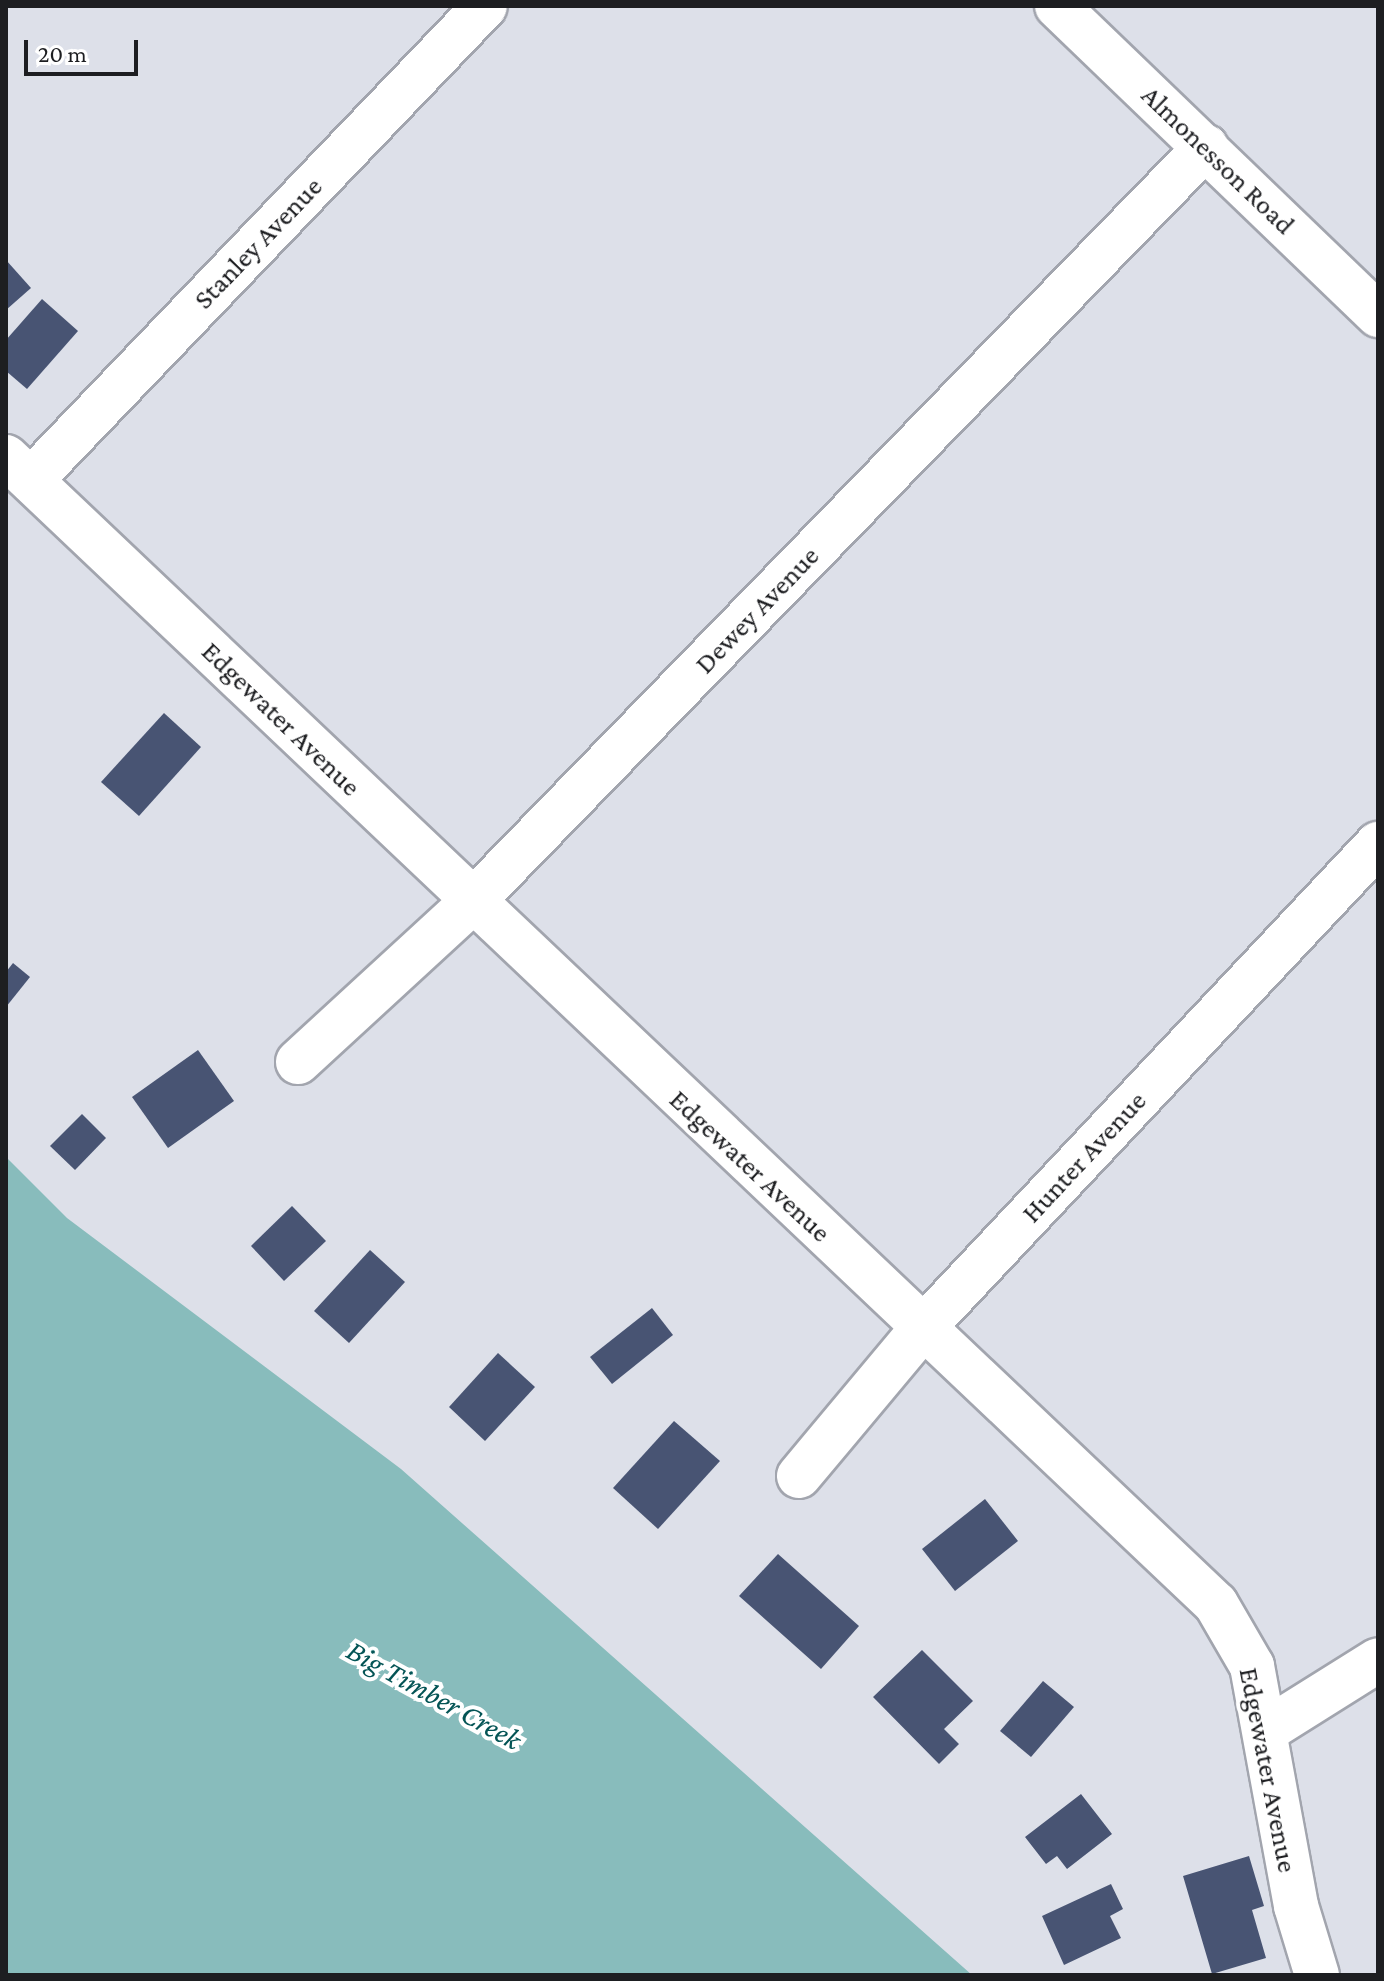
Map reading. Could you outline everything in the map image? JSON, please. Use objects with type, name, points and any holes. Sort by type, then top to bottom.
[{"type":"street","name":"Stanley Avenue","points":[[18,468],[485,6]]},
{"type":"street","name":"Almonesson Road","points":[[1057,6],[1378,315]]},
{"type":"street","name":"Dewey Avenue","points":[[298,1062],[472,902],[1206,147]]},
{"type":"street","name":"Edgewater Avenue","points":[[18,468],[922,1329],[1216,1604],[1252,1666],[1314,1965]]},
{"type":"street","name":"Hunter Avenue","points":[[799,1476],[922,1329],[1378,844]]},
{"type":"street","points":[[1265,1731],[1378,1660]]},
{"type":"water","name":"Big Timber Creek","points":[[6,1157],[67,1218],[401,1469],[972,1975],[6,1975]]},
{"type":"building","points":[[6,260],[31,288],[6,310]]},
{"type":"building","points":[[42,299],[78,331],[27,389],[6,371],[6,340]]},
{"type":"building","points":[[164,713],[201,747],[139,816],[101,782]]},
{"type":"building","points":[[13,963],[30,977],[6,1007],[6,972]]},
{"type":"building","points":[[198,1050],[234,1101],[168,1148],[132,1097]]},
{"type":"building","points":[[82,1114],[106,1138],[75,1170],[50,1146]]},
{"type":"building","points":[[292,1206],[326,1241],[284,1281],[251,1246]]},
{"type":"building","points":[[370,1250],[405,1282],[349,1343],[314,1311]]},
{"type":"building","points":[[652,1308],[673,1335],[612,1384],[590,1357]]},
{"type":"building","points":[[498,1353],[535,1387],[485,1441],[449,1407]]},
{"type":"building","points":[[674,1421],[720,1461],[658,1529],[613,1488]]},
{"type":"building","points":[[985,1499],[1018,1541],[955,1591],[922,1549]]},
{"type":"building","points":[[778,1554],[859,1626],[821,1669],[739,1596]]},
{"type":"building","points":[[922,1650],[973,1701],[944,1729],[959,1744],[939,1764],[873,1697]]},
{"type":"building","points":[[1043,1681],[1074,1707],[1031,1757],[1000,1731]]},
{"type":"building","points":[[1081,1794],[1112,1834],[1067,1869],[1057,1856],[1046,1864],[1025,1837]]},
{"type":"building","points":[[1249,1856],[1264,1906],[1252,1910],[1266,1958],[1212,1974],[1183,1876]]},
{"type":"building","points":[[1111,1884],[1123,1909],[1110,1916],[1121,1938],[1064,1965],[1042,1916]]}]
